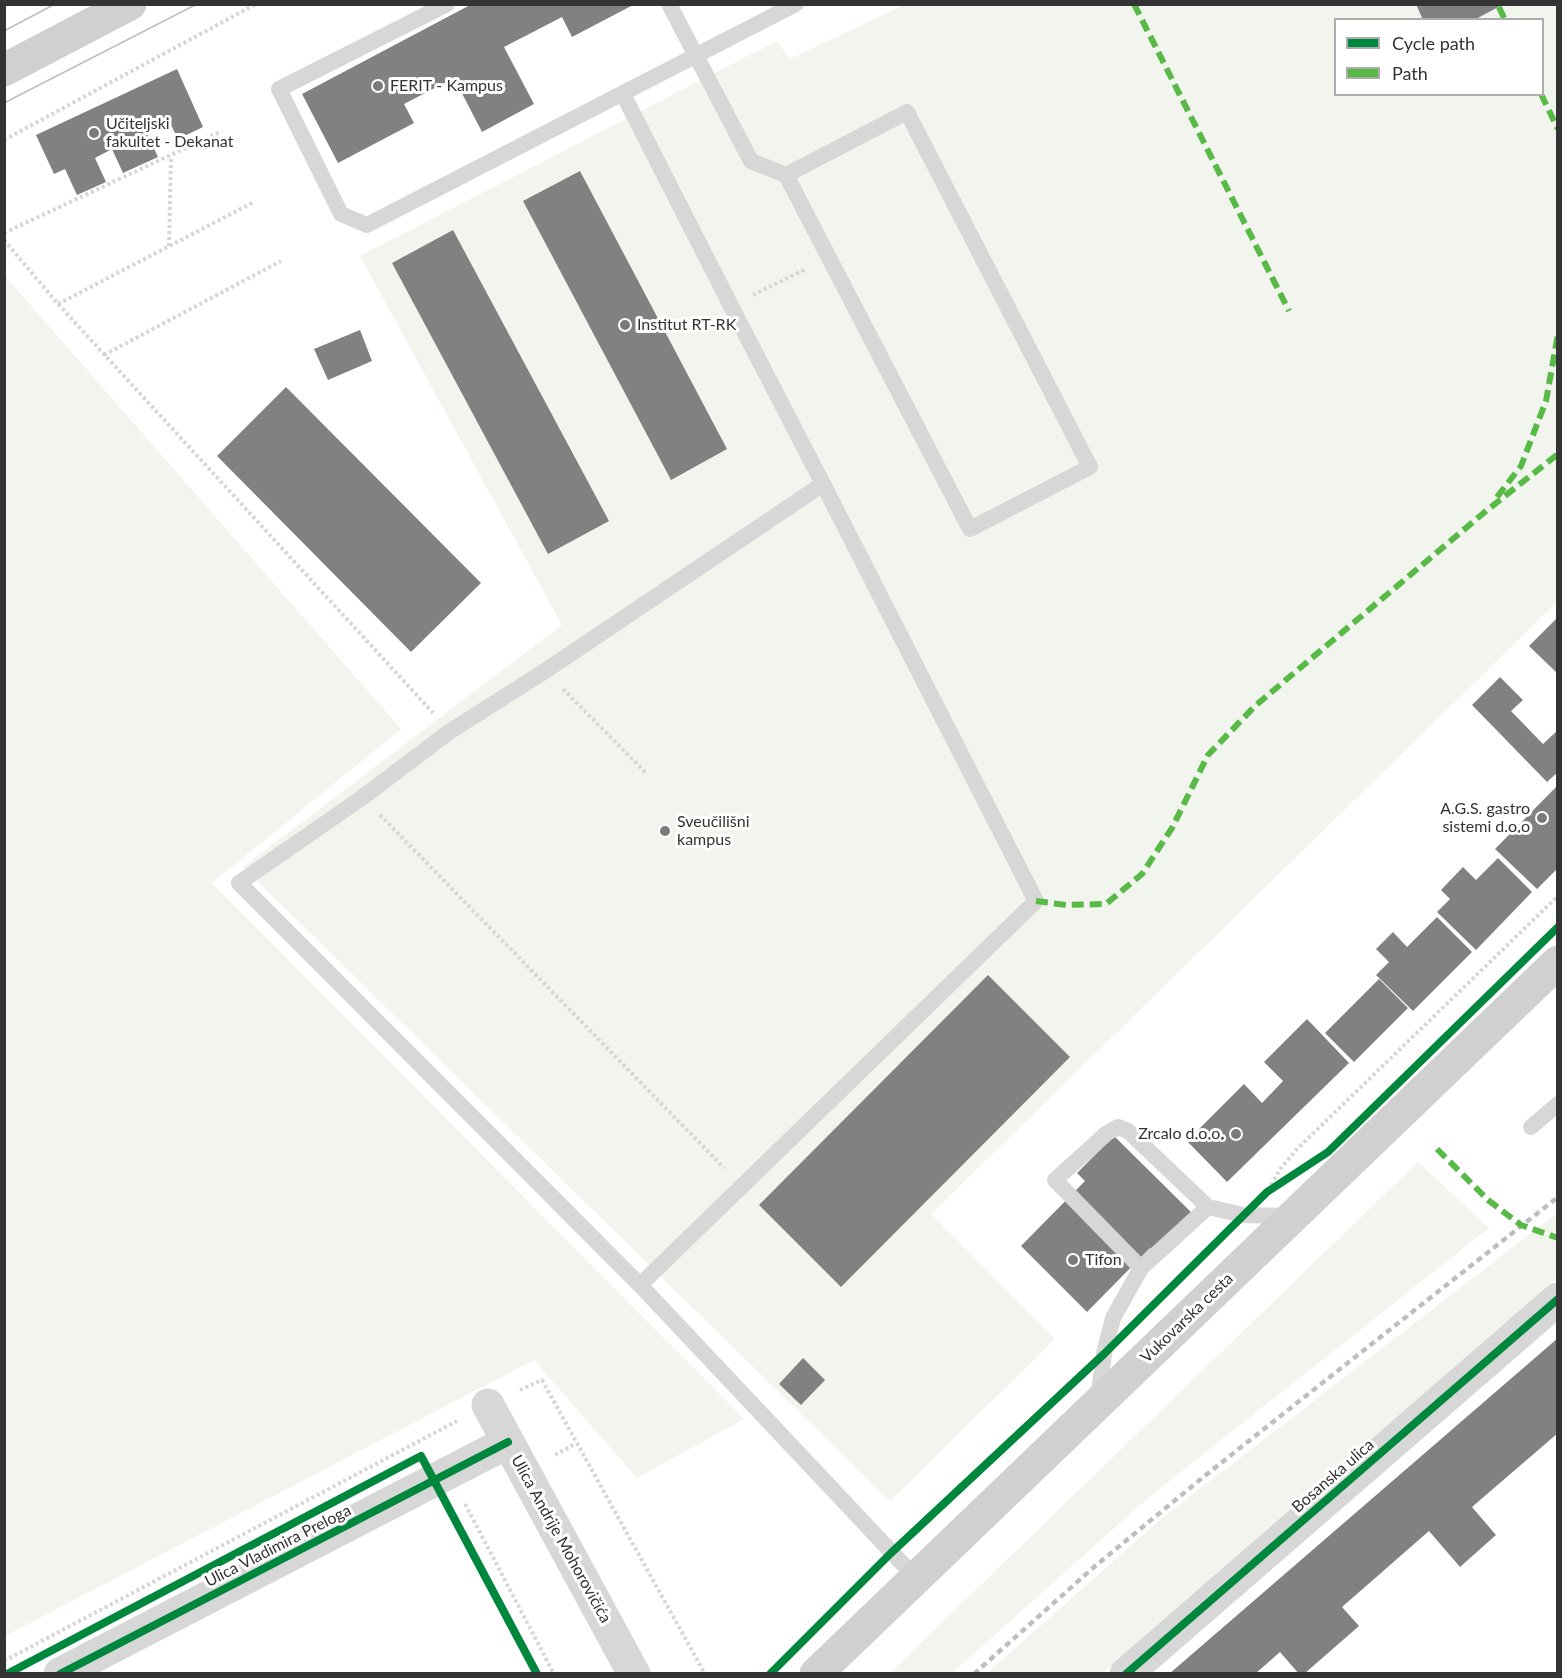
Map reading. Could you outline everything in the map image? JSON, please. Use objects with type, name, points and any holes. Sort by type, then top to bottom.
[{"type":"main road","points":[[4,70],[130,4]]},
{"type":"main road","name":"Vukovarska cesta","points":[[816,1674],[1557,962]]},
{"type":"street","name":"Bosanska ulica","points":[[1126,1674],[1557,1299]]},
{"type":"street","name":"Ulica Andrije Mohorovičića","points":[[488,1405],[634,1674]]},
{"type":"street","name":"Ulica Vladimira Preloga","points":[[60,1674],[508,1442]]},
{"type":"lane","points":[[447,4],[279,89],[341,214],[367,225],[697,58],[796,4]]},
{"type":"lane","points":[[669,4],[751,161],[786,175],[969,530],[1090,467],[907,112],[786,175]]},
{"type":"lane","points":[[623,94],[1036,901],[640,1285]]},
{"type":"lane","points":[[823,484],[545,671],[449,732],[363,797],[239,883],[640,1285],[916,1578]]},
{"type":"lane","points":[[1531,1126],[1557,1104]]},
{"type":"lane","points":[[1141,1268],[1055,1180],[1107,1133],[1119,1127],[1128,1131],[1208,1207],[1243,1215],[1293,1216]]},
{"type":"lane","points":[[1098,1403],[1104,1354],[1113,1318],[1141,1268],[1208,1207]]},
{"type":"path","points":[[4,140],[256,4]]},
{"type":"path","points":[[4,233],[222,131]]},
{"type":"path","points":[[169,246],[171,156]]},
{"type":"path","points":[[58,304],[254,202]]},
{"type":"path","points":[[4,240],[104,355],[449,732]]},
{"type":"path","points":[[731,306],[829,258]]},
{"type":"path","points":[[104,355],[281,261]]},
{"type":"path","points":[[545,671],[647,774]]},
{"type":"path","points":[[363,797],[742,1186]]},
{"type":"path","points":[[1243,1215],[1267,1191],[1281,1168],[1297,1149],[1557,896]]},
{"type":"path","points":[[1267,1191],[1286,1181]]},
{"type":"path","points":[[429,1436],[554,1674]]},
{"type":"shaded area","points":[[904,5],[1557,5],[1557,602],[931,1214],[1055,1339],[890,1501],[243,867],[562,625],[360,256],[777,41],[790,59]]},
{"type":"shaded area","points":[[4,275],[401,729],[212,883],[744,1419],[637,1478],[534,1360],[5,1636]]},
{"type":"shaded area","points":[[1418,1162],[1489,1228],[1149,1497],[952,1673],[890,1673]]},
{"type":"shaded area","points":[[1557,1213],[1557,1278],[1287,1517],[1103,1673],[986,1674],[1161,1519]]},
{"type":"building","name":"FERIT - Kampus","points":[[472,4],[635,4],[572,37],[562,17],[504,47],[534,104],[482,132],[454,78],[404,104],[414,123],[338,163],[302,94]]},
{"type":"building","points":[[1416,4],[1504,4],[1478,18],[1422,18]]},
{"type":"building","name":"Učiteljski fakultet - Dekanat","points":[[177,69],[203,127],[178,139],[168,119],[145,130],[158,157],[123,173],[112,149],[95,158],[106,182],[77,195],[65,169],[54,174],[36,135]]},
{"type":"building","name":"Institut RT-RK","points":[[580,171],[727,449],[671,480],[523,201]]},
{"type":"building","points":[[453,230],[609,521],[548,554],[392,263]]},
{"type":"building","points":[[360,330],[372,361],[328,380],[314,349]]},
{"type":"building","points":[[286,387],[481,583],[411,652],[217,456]]},
{"type":"building","points":[[1558,617],[1558,674],[1529,646]]},
{"type":"building","points":[[1500,677],[1523,700],[1511,711],[1543,744],[1558,730],[1558,772],[1547,782],[1472,705]]},
{"type":"building","name":"A.G.S. gastro sistemi d.o.o","points":[[1558,785],[1558,868],[1537,889],[1495,849]]},
{"type":"building","points":[[1498,858],[1532,892],[1476,950],[1437,912],[1450,899],[1441,890],[1463,867],[1476,880]]},
{"type":"building","points":[[1437,917],[1472,952],[1413,1011],[1376,975],[1389,962],[1376,949],[1393,932],[1407,947]]},
{"type":"building","points":[[988,975],[1070,1057],[841,1287],[759,1205]]},
{"type":"building","points":[[1379,979],[1408,1008],[1354,1062],[1325,1033]]},
{"type":"building","points":[[1307,1019],[1349,1063],[1227,1182],[1187,1141],[1244,1084],[1262,1103],[1283,1081],[1264,1062]]},
{"type":"building","points":[[1114,1136],[1194,1215],[1155,1254],[1150,1248],[1087,1312],[1021,1246],[1085,1181],[1077,1173]]},
{"type":"building","points":[[1558,1338],[1558,1433],[1472,1507],[1496,1535],[1460,1567],[1429,1531],[1342,1607],[1359,1626],[1304,1674],[1299,1674],[1280,1652],[1255,1674],[1169,1674]]},
{"type":"building","points":[[803,1358],[825,1380],[801,1405],[779,1384]]},
{"type":"tram line","points":[[4,31],[55,4]]},
{"type":"tram line","points":[[4,103],[197,4]]},
{"type":"railway","points":[[974,1674],[1094,1567],[1207,1474],[1558,1197]]},
{"type":"marked path","points":[[1134,4],[1289,311]]},
{"type":"marked path","points":[[1499,7],[1504,18]]},
{"type":"marked path","points":[[1542,96],[1558,129]]},
{"type":"marked path","points":[[1497,497],[1521,466],[1546,401],[1558,334]]},
{"type":"marked path","points":[[1036,901],[1066,905],[1106,904],[1142,874],[1172,828],[1208,755],[1255,706],[1486,511],[1558,454]]},
{"type":"marked path","points":[[1437,1149],[1488,1200],[1521,1225],[1558,1238]]},
{"type":"cycle path","points":[[770,1674],[891,1553],[1104,1354],[1267,1192],[1328,1152],[1558,927]]},
{"type":"cycle path","points":[[1126,1674],[1558,1299]]},
{"type":"cycle path","points":[[60,1674],[508,1442]]},
{"type":"cycle path","points":[[7,1674],[421,1456],[537,1674]]},
{"type":"place","name":"FERIT - Kampus","points":[[378,86]]},
{"type":"place","name":"Učiteljski fakultet - Dekanat","points":[[94,133]]},
{"type":"place","name":"Institut RT-RK","points":[[625,325]]},
{"type":"place","name":"A.G.S. gastro sistemi d.o.o","points":[[1542,818]]},
{"type":"place","name":"Sveučilišni kampus","points":[[665,831]]},
{"type":"place","name":"Zrcalo d.o.o.","points":[[1236,1134]]},
{"type":"place","name":"Tifon","points":[[1073,1260]]}]
